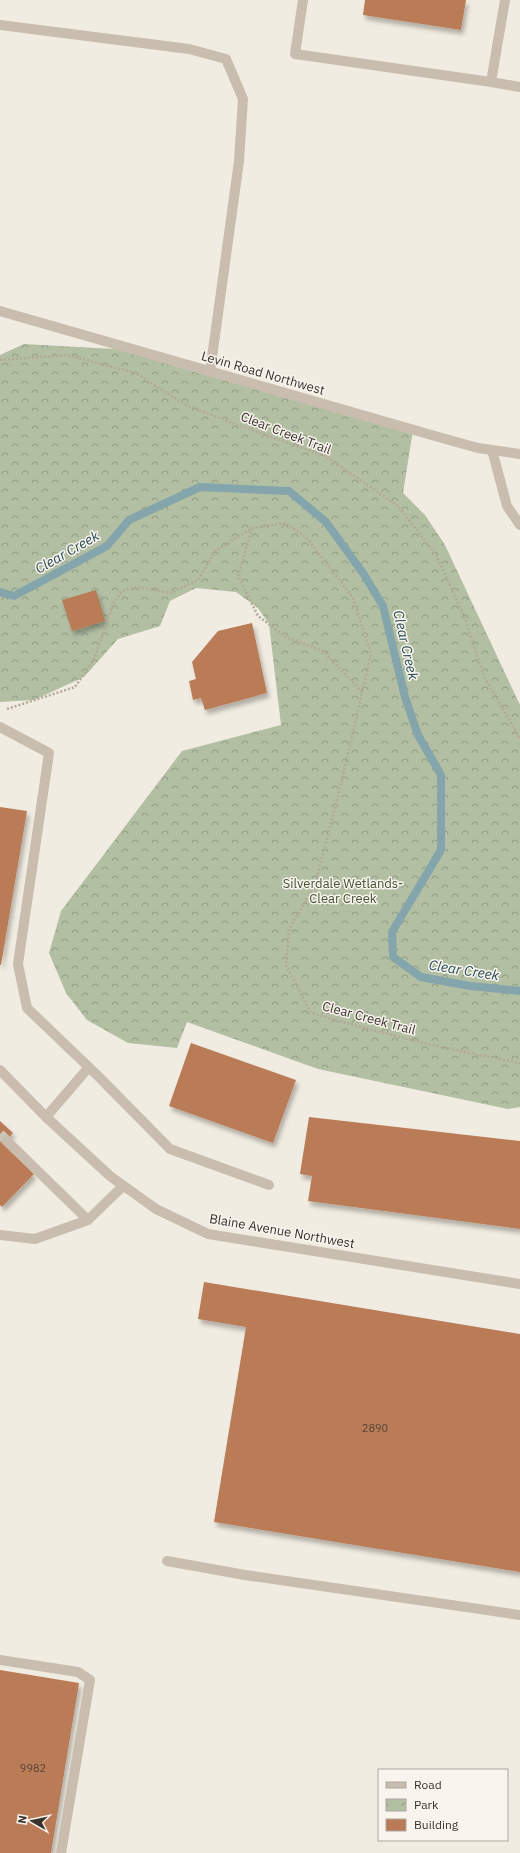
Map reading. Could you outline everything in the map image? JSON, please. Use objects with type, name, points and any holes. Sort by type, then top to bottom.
[{"type":"street","points":[[303,0],[295,54],[520,87]]},
{"type":"street","points":[[491,82],[505,0]]},
{"type":"street","points":[[0,25],[189,49],[226,59],[242,99],[241,122],[239,161],[210,372]]},
{"type":"street","name":"Levin Road Northwest","points":[[0,311],[442,438],[492,450],[520,454]]},
{"type":"street","points":[[492,450],[506,506],[520,525]]},
{"type":"street","points":[[0,727],[49,753],[18,964],[27,1008],[89,1067],[170,1149],[269,1185]]},
{"type":"street","points":[[46,1117],[89,1067]]},
{"type":"street","name":"Blaine Avenue Northwest","points":[[0,1070],[46,1117],[110,1176],[156,1209],[208,1234],[520,1284]]},
{"type":"street","points":[[6,1140],[88,1220]]},
{"type":"street","points":[[0,1235],[34,1239],[88,1220],[123,1186]]},
{"type":"street","points":[[168,1561],[245,1575],[321,1585],[398,1599],[472,1607],[520,1615]]},
{"type":"street","points":[[0,1660],[78,1672],[90,1680],[61,1853]]},
{"type":"path","name":"Clear Creek Trail","points":[[0,360],[67,355],[135,373],[186,405],[325,456],[397,505],[436,555],[465,618],[484,677],[520,738]]},
{"type":"path","name":"Clear Creek Trail","points":[[5,710],[75,687],[94,659],[114,604],[122,591],[137,587],[170,593],[198,580],[215,550],[252,528],[286,522],[307,538],[353,598],[371,654],[363,693],[314,888],[289,928],[286,965],[311,1013],[389,1035],[457,1051],[520,1063]]},
{"type":"path","points":[[252,528],[238,576],[258,616],[286,637],[323,651],[363,693]]},
{"type":"green space","name":"Silverdale Wetlands- Clear Creek","points":[[24,344],[133,350],[413,430],[403,493],[425,515],[445,545],[520,705],[520,1107],[508,1109],[318,1069],[187,1022],[177,1048],[128,1043],[87,1020],[66,993],[49,953],[61,911],[182,751],[281,725],[269,624],[258,608],[236,592],[196,588],[170,601],[160,626],[118,639],[84,677],[34,700],[0,702],[0,355]]},
{"type":"building","points":[[365,0],[466,0],[461,30],[363,15]]},
{"type":"building","points":[[96,590],[105,621],[72,631],[62,600]]},
{"type":"building","points":[[252,623],[267,693],[205,710],[201,698],[193,700],[189,681],[196,679],[192,662],[218,631]]},
{"type":"building","points":[[0,807],[27,811],[1,965],[0,965]]},
{"type":"building","points":[[191,1043],[296,1080],[273,1143],[169,1106]]},
{"type":"building","points":[[309,1117],[520,1141],[520,1229],[308,1201],[312,1176],[300,1174]]},
{"type":"building","points":[[0,1121],[13,1133],[3,1144],[34,1174],[2,1207],[0,1205]]},
{"type":"building","points":[[204,1282],[520,1334],[520,1572],[214,1522],[246,1327],[198,1319]]},
{"type":"building","points":[[0,1670],[79,1683],[51,1853],[0,1853]]},
{"type":"waterway","name":"Clear Creek","points":[[0,592],[14,596],[107,546],[129,520],[200,487],[289,491],[326,522],[363,573],[383,606],[405,697],[418,735],[441,775],[441,850],[392,932],[393,957],[421,977],[470,986],[520,991]]},
{"type":"tunnel","points":[[0,1134],[6,1140]]}]
